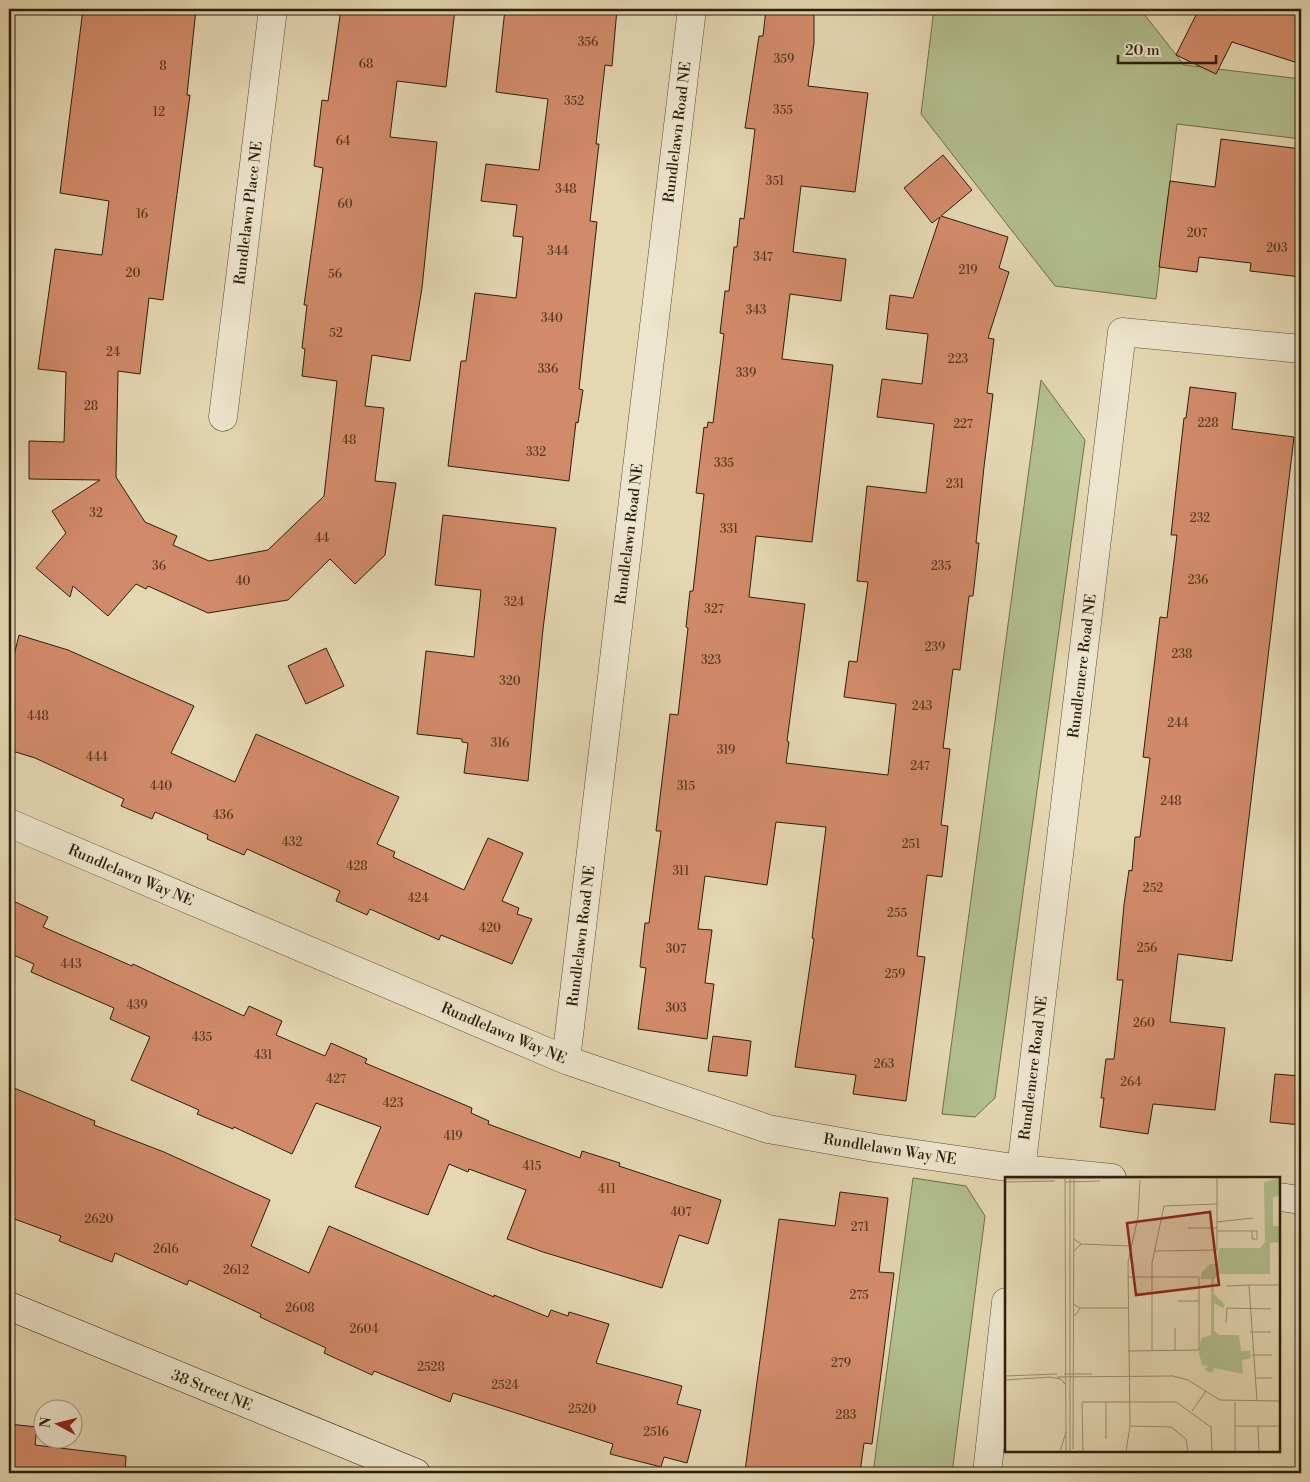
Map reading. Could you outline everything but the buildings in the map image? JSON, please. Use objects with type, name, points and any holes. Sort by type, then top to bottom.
[{"type":"street","name":"Rundlelawn Place NE","points":[[223,417],[273,9]]},
{"type":"street","name":"Rundlelawn Road NE","points":[[566,1060],[692,9]]},
{"type":"street","name":"Rundlemere Road NE","points":[[1021,1173],[1122,332],[1301,349]]},
{"type":"street","name":"Rundlelawn Way NE","points":[[9,823],[566,1060],[768,1130],[1021,1173],[1094,1177]]},
{"type":"street","points":[[1280,1197],[1301,1200]]},
{"type":"street","name":"38 Street NE","points":[[9,1306],[416,1473]]},
{"type":"street","points":[[987,1473],[1005,1311]]},
{"type":"green space","points":[[934,9],[1140,9],[1184,65],[1301,79],[1301,139],[1177,124],[1156,299],[1055,286],[921,114]]},
{"type":"green space","points":[[1041,380],[1085,440],[995,1098],[975,1117],[942,1114]]},
{"type":"green space","points":[[913,1178],[966,1186],[985,1216],[952,1473],[873,1473]]}]
